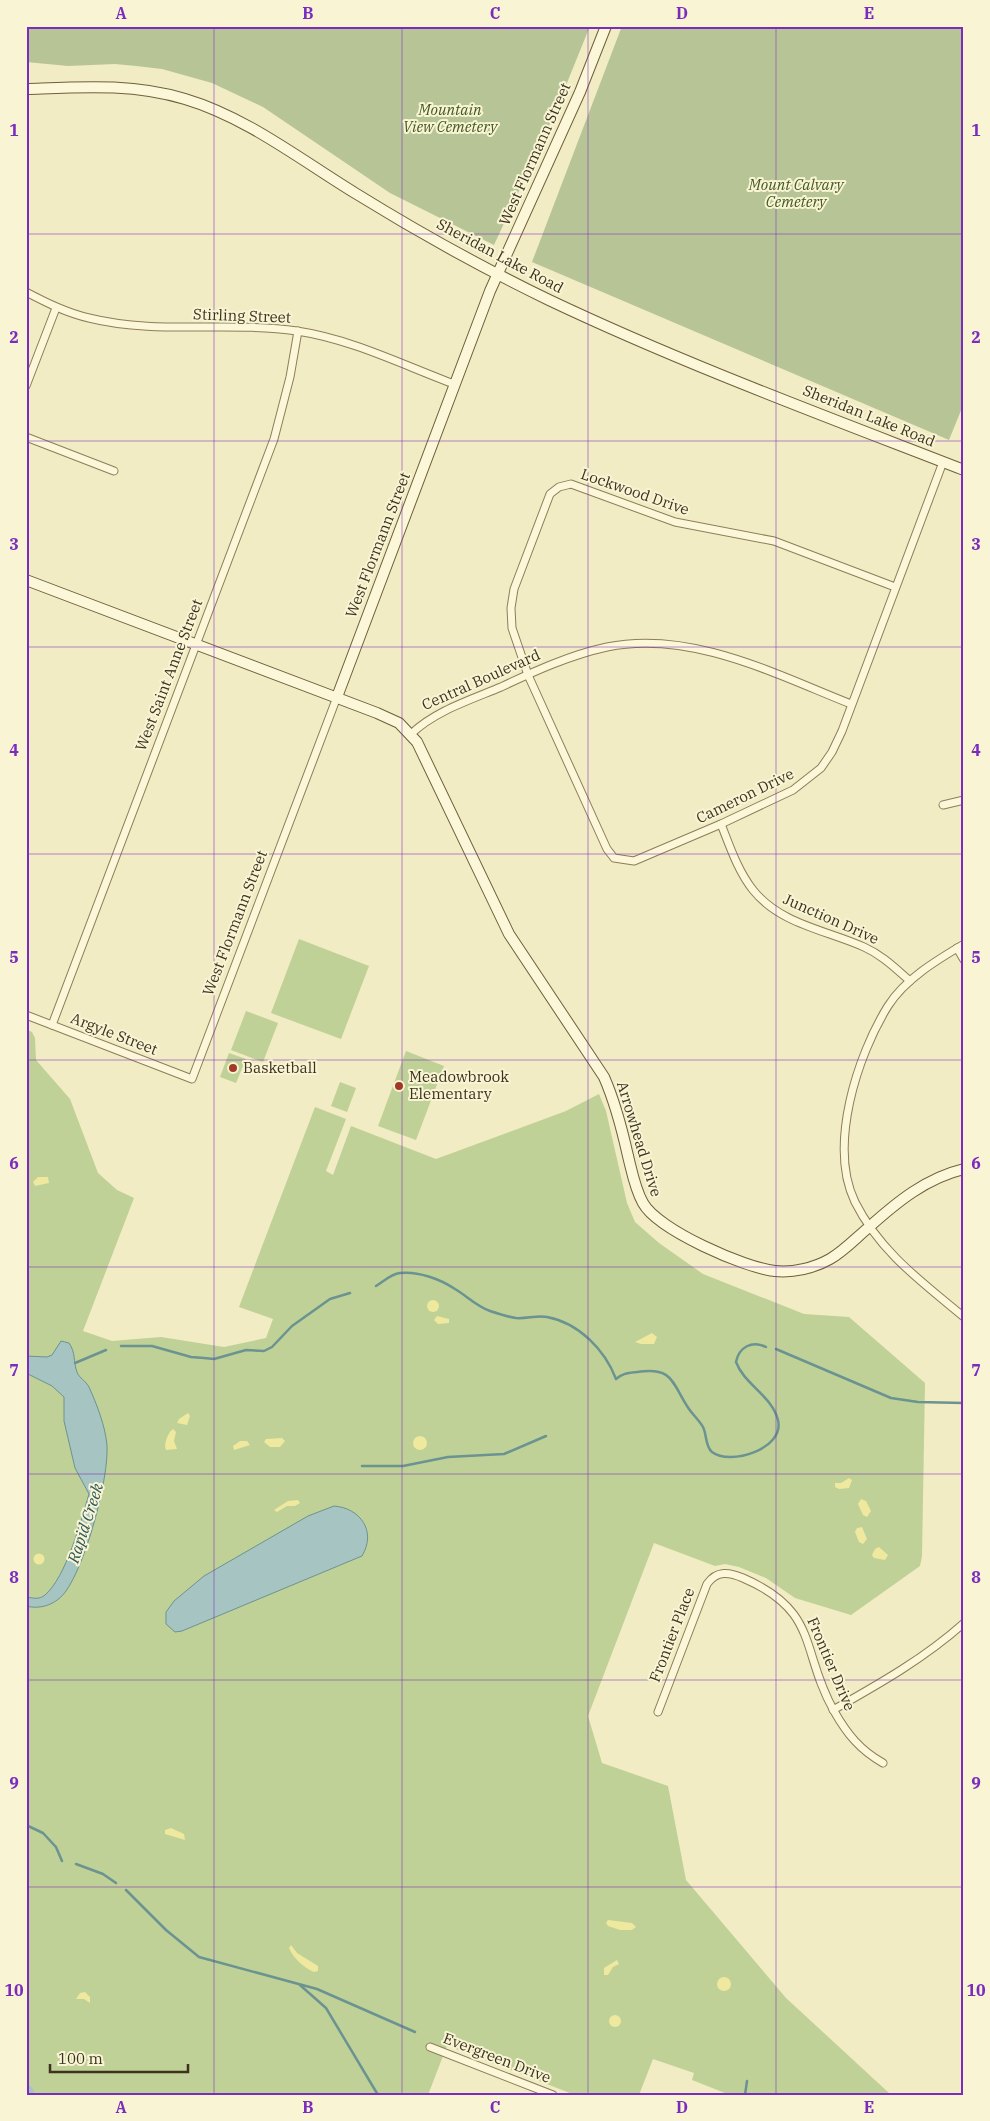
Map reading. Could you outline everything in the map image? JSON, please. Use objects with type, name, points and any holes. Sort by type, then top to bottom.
[{"type":"street","name":"West Flormann Street","points":[[192,1079],[454,384],[498,273],[580,92],[606,26]]},
{"type":"street","name":"Sheridan Lake Road","points":[[26,89],[87,86],[131,87],[198,103],[241,123],[382,210],[548,299],[662,350],[964,470]]},
{"type":"street","name":"Stirling Street","points":[[26,292],[56,308],[88,318],[134,326],[263,327],[298,331],[339,340],[454,384]]},
{"type":"street","points":[[26,386],[56,308]]},
{"type":"street","name":"West Saint Anne Street","points":[[52,1025],[274,439],[290,377],[298,331]]},
{"type":"street","points":[[26,437],[114,471]]},
{"type":"street","name":"Cameron Drive","points":[[528,675],[607,849],[614,858],[634,861],[721,824],[792,790],[821,768],[832,752],[943,462]]},
{"type":"street","name":"Lockwood Drive","points":[[528,675],[512,628],[513,595],[550,494],[559,486],[571,484],[675,522],[774,542],[894,587]]},
{"type":"street","points":[[26,580],[389,718],[411,734]]},
{"type":"street","name":"Central Boulevard","points":[[411,734],[426,720],[580,654],[608,647],[639,644],[671,645],[721,655],[851,704]]},
{"type":"street","name":"Arrowhead Drive","points":[[411,734],[430,765],[477,870],[509,934],[604,1076],[618,1116],[637,1190],[645,1208],[668,1227],[701,1245],[754,1267],[777,1271],[802,1269],[830,1259],[918,1188],[945,1173],[964,1169]]},
{"type":"street","points":[[943,806],[964,800]]},
{"type":"street","name":"Junction Drive","points":[[721,824],[743,877],[768,906],[786,917],[864,947],[886,960],[910,981]]},
{"type":"street","points":[[964,960],[960,946],[910,981],[888,1005],[868,1048],[854,1088],[845,1121],[844,1145],[846,1170],[855,1200],[870,1226],[893,1257],[964,1317]]},
{"type":"street","name":"Argyle Street","points":[[26,1015],[192,1079]]},
{"type":"street","name":"Frontier Drive","points":[[720,1574],[733,1574],[768,1590],[792,1611],[805,1632],[820,1680],[833,1710],[858,1746],[883,1764]]},
{"type":"street","name":"Frontier Place","points":[[658,1712],[705,1588],[713,1577],[720,1574]]},
{"type":"street","points":[[833,1710],[884,1682],[945,1640],[964,1623]]},
{"type":"street","name":"Evergreen Drive","points":[[430,2047],[554,2095]]},
{"type":"green space","name":"Mountain View Cemetery","points":[[26,26],[590,26],[554,115],[494,245],[390,193],[263,107],[212,83],[162,69],[136,66],[115,64],[68,66],[26,62]]},
{"type":"green space","name":"Mount Calvary Cemetery","points":[[622,26],[964,26],[964,403],[949,440],[532,262]]},
{"type":"green space","points":[[299,939],[369,966],[341,1039],[271,1013]]},
{"type":"green space","points":[[246,1011],[278,1023],[263,1062],[231,1050]]},
{"type":"green space","points":[[26,1029],[32,1032],[35,1038],[36,1060],[70,1099],[98,1173],[117,1190],[134,1198],[83,1331],[112,1341],[161,1337],[224,1347],[266,1338],[273,1319],[239,1307],[315,1107],[346,1119],[326,1171],[333,1175],[351,1126],[436,1159],[566,1111],[599,1094],[606,1111],[627,1203],[635,1222],[659,1243],[703,1274],[804,1314],[849,1317],[925,1383],[922,1556],[920,1566],[851,1615],[795,1598],[766,1578],[739,1567],[725,1564],[715,1566],[654,1543],[588,1716],[602,1763],[668,1786],[686,1880],[786,1998],[889,2093],[888,2095],[730,2095],[692,2080],[694,2073],[653,2059],[639,2095],[575,2095],[456,2049],[448,2043],[428,2095],[26,2095]]},
{"type":"green space","points":[[406,1051],[444,1066],[416,1140],[378,1126]]},
{"type":"green space","name":"Basketball","points":[[229,1053],[246,1059],[236,1083],[220,1077]]},
{"type":"green space","name":"Basketball","points":[[340,1082],[356,1088],[347,1112],[331,1106]]},
{"type":"sand","points":[[38,1177],[48,1177],[49,1183],[35,1186],[33,1182]]},
{"type":"sand","points":[[431,1300],[435,1300],[439,1306],[435,1312],[431,1312],[427,1308],[427,1304]]},
{"type":"sand","points":[[437,1316],[449,1319],[449,1323],[438,1324],[434,1320]]},
{"type":"sand","points":[[652,1333],[657,1337],[654,1344],[635,1342]]},
{"type":"sand","points":[[188,1413],[190,1416],[187,1425],[177,1423],[179,1419]]},
{"type":"sand","points":[[173,1429],[176,1432],[174,1441],[177,1449],[166,1450],[165,1445],[169,1433]]},
{"type":"sand","points":[[420,1436],[425,1438],[427,1443],[425,1448],[420,1450],[415,1448],[413,1443],[415,1438]]},
{"type":"sand","points":[[282,1438],[285,1441],[280,1447],[270,1447],[264,1442],[266,1439]]},
{"type":"sand","points":[[240,1441],[247,1441],[250,1445],[234,1450],[233,1446]]},
{"type":"sand","points":[[849,1478],[852,1480],[849,1488],[839,1489],[835,1487],[835,1483],[841,1483]]},
{"type":"sand","points":[[861,1499],[866,1501],[871,1511],[867,1517],[863,1515],[858,1504]]},
{"type":"sand","points":[[298,1500],[300,1503],[295,1506],[287,1506],[277,1512],[274,1510],[288,1501]]},
{"type":"sand","points":[[862,1527],[867,1539],[863,1544],[859,1542],[855,1532],[857,1528]]},
{"type":"sand","points":[[879,1547],[888,1555],[885,1560],[874,1558],[872,1555],[875,1549]]},
{"type":"sand","points":[[39,1553],[45,1559],[39,1565],[33,1559]]},
{"type":"sand","points":[[171,1828],[184,1834],[185,1840],[165,1834],[165,1830]]},
{"type":"sand","points":[[608,1920],[632,1923],[636,1927],[632,1930],[620,1930],[608,1926],[606,1923]]},
{"type":"sand","points":[[291,1945],[297,1953],[318,1966],[318,1971],[314,1972],[299,1962],[289,1948]]},
{"type":"sand","points":[[617,1960],[619,1964],[613,1967],[608,1975],[604,1975],[604,1968]]},
{"type":"sand","points":[[724,1977],[729,1979],[731,1984],[729,1989],[724,1991],[719,1989],[717,1984],[719,1979]]},
{"type":"sand","points":[[85,1992],[90,1997],[90,2003],[84,1999],[76,1999],[80,1993]]},
{"type":"sand","points":[[615,2015],[621,2021],[615,2027],[609,2021]]},
{"type":"water","name":"Rapid Creek","points":[[61,1341],[69,1343],[74,1354],[77,1372],[89,1387],[98,1408],[106,1438],[107,1460],[95,1520],[74,1578],[62,1596],[53,1603],[32,1607],[26,1606],[26,1597],[43,1597],[53,1587],[60,1575],[72,1548],[89,1494],[75,1468],[64,1421],[64,1397],[52,1386],[26,1373],[26,1356],[47,1357],[52,1355]]},
{"type":"water","points":[[334,1506],[351,1511],[363,1522],[368,1538],[362,1556],[182,1631],[175,1632],[166,1624],[166,1612],[174,1601],[204,1576],[308,1516]]},
{"type":"waterway","points":[[376,1286],[397,1274],[421,1275],[449,1285],[490,1311],[516,1318],[547,1317],[570,1325],[598,1348],[616,1379],[626,1374],[649,1371],[665,1374],[671,1379],[689,1409],[703,1427],[710,1450],[720,1456],[743,1456],[754,1452],[765,1447],[778,1430],[778,1420],[775,1412],[745,1377],[736,1362],[740,1352],[747,1346],[756,1344],[766,1347]]},
{"type":"waterway","points":[[121,1346],[152,1346],[191,1357],[214,1359],[246,1350],[264,1351],[272,1347],[292,1326],[330,1299],[350,1293]]},
{"type":"waterway","points":[[776,1349],[891,1398],[918,1402],[964,1403]]},
{"type":"waterway","points":[[75,1363],[106,1350]]},
{"type":"waterway","points":[[362,1466],[403,1466],[448,1457],[504,1454],[546,1436]]},
{"type":"waterway","points":[[26,1825],[43,1833],[56,1847],[62,1861]]},
{"type":"waterway","points":[[76,1864],[103,1874],[116,1883]]},
{"type":"waterway","points":[[126,1890],[166,1930],[199,1957],[317,1989],[415,2032]]},
{"type":"waterway","points":[[300,1985],[326,2008],[378,2095]]},
{"type":"waterway","points":[[745,2095],[747,2081]]},
{"type":"place","name":"Basketball","points":[[233,1068]]},
{"type":"place","name":"Meadowbrook Elementary","points":[[399,1086]]}]
